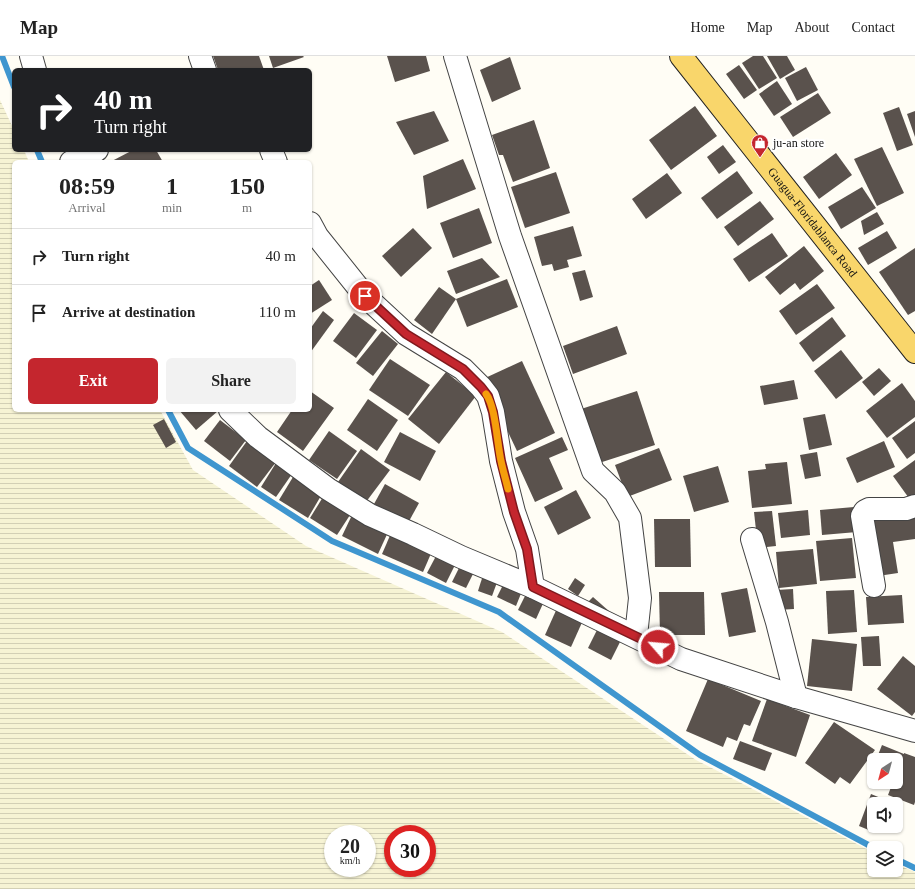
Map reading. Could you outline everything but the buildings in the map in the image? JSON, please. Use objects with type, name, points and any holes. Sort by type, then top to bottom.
[{"type":"main road","name":"Guagua-Floridablanca Road","points":[[680,56],[915,352]]},
{"type":"street","points":[[31,56],[34,68]]},
{"type":"street","points":[[200,56],[204,68]]},
{"type":"street","points":[[455,56],[510,236],[593,471],[615,492],[630,518],[640,598],[636,636]]},
{"type":"street","points":[[74,160],[92,152]]},
{"type":"street","points":[[312,227],[317,236],[365,296],[406,334],[463,369],[488,396],[493,412],[501,461],[514,512],[527,549],[533,587]]},
{"type":"street","points":[[232,412],[258,437],[328,489],[370,515],[461,557],[533,587],[681,659],[796,697],[915,731]]},
{"type":"street","points":[[874,586],[862,516],[865,511],[870,509],[906,509],[915,506]]},
{"type":"street","points":[[752,539],[777,622],[796,697]]},
{"type":"shaded area","points":[[0,100],[12,126],[12,152],[25,152],[28,160],[12,160],[12,412],[161,412],[193,470],[306,546],[502,632],[696,760],[867,849],[867,877],[903,877],[903,867],[915,872],[915,889],[0,889]]},
{"type":"waterway","points":[[2,56],[12,82]]},
{"type":"waterway","points":[[38,152],[41,160]]},
{"type":"waterway","points":[[169,412],[188,448],[332,541],[499,612],[700,755],[867,844]]},
{"type":"waterway","points":[[903,862],[915,868]]},
{"type":"slow traffic","points":[[486,394],[493,412],[501,461],[508,489]]},
{"type":"place","name":"ju-an store","points":[[760,158]]},
{"type":"route","points":[[365,296],[406,334],[463,369],[488,396],[493,412],[501,461],[514,512],[527,549],[533,587],[658,647]]}]
